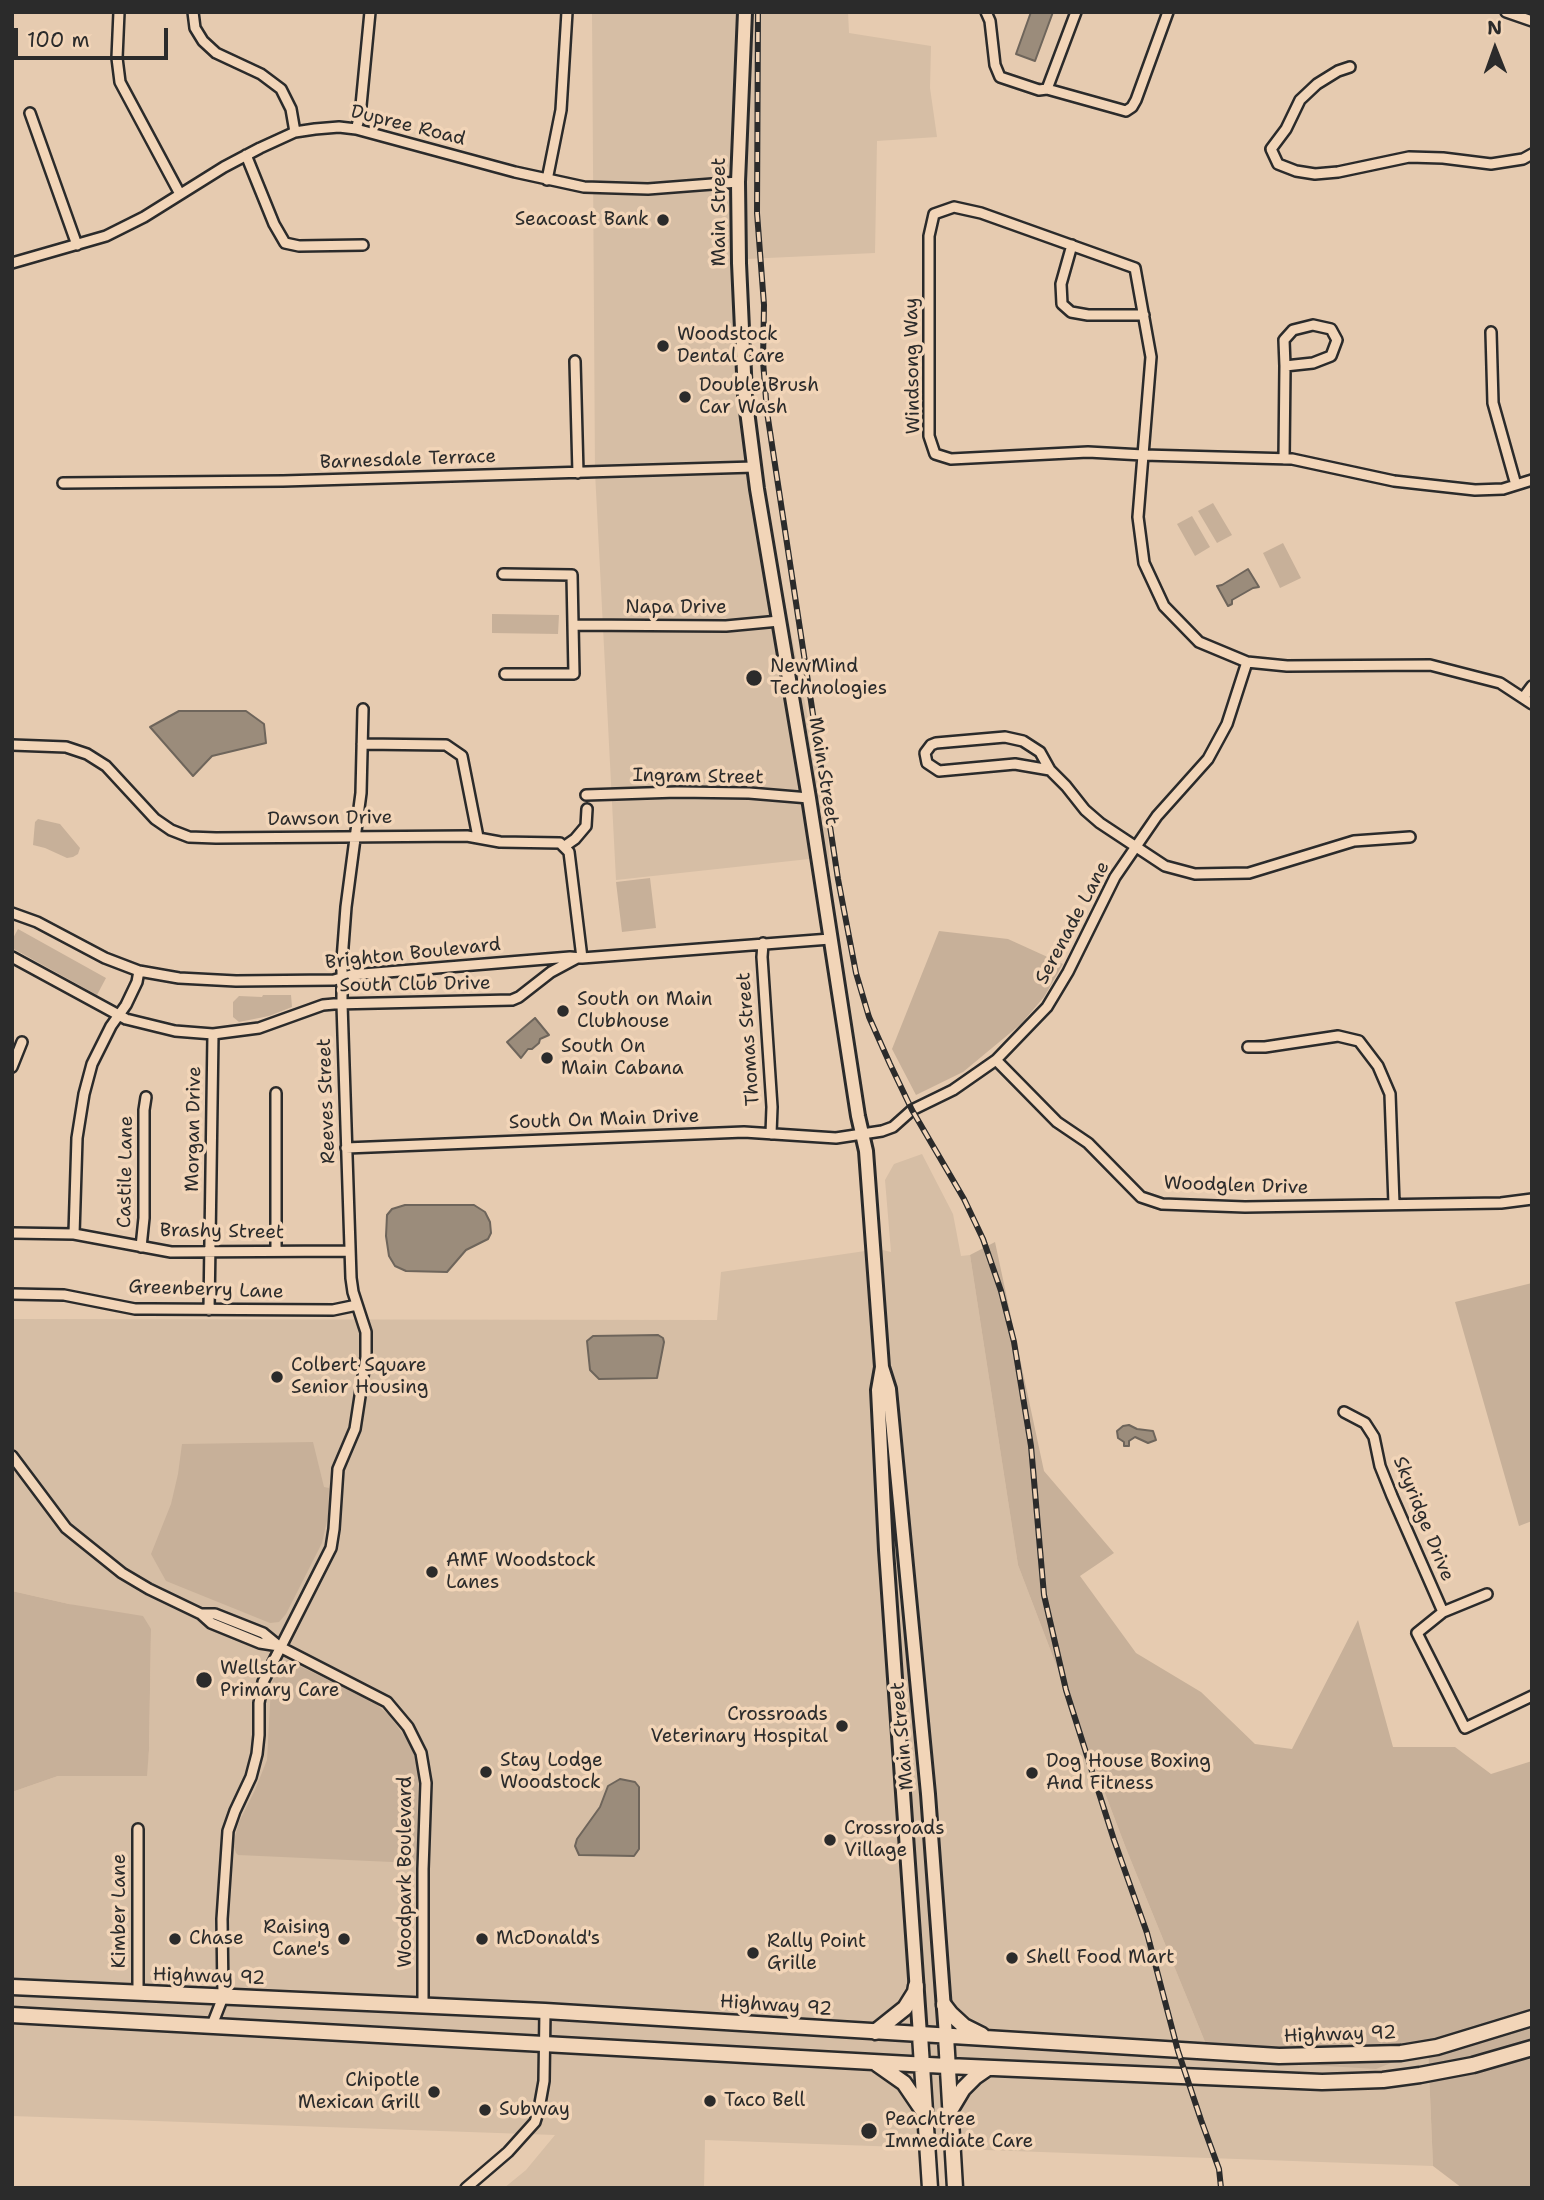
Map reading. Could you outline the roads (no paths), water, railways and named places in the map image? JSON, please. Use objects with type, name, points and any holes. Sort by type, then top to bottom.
[{"type":"main road","name":"Main Street","points":[[745,12],[738,182],[743,371],[754,467],[868,1179],[882,1367],[889,1389],[931,1819],[955,2188]]},
{"type":"main road","name":"Main Street","points":[[882,1367],[878,1390],[886,1549],[930,2188]]},
{"type":"main road","points":[[875,2032],[905,2008],[916,1986]]},
{"type":"main road","name":"Highway 92","points":[[12,1987],[545,2011],[1279,2056],[1401,2053],[1449,2043],[1532,2018]]},
{"type":"main road","points":[[944,2005],[964,2026],[993,2039]]},
{"type":"main road","points":[[12,2015],[922,2065],[1322,2082],[1383,2080],[1473,2065],[1532,2048]]},
{"type":"main road","points":[[1279,2056],[1280,2079]]},
{"type":"main road","points":[[872,2062],[898,2078],[915,2097],[925,2115]]},
{"type":"main road","points":[[950,2111],[964,2088],[988,2068]]},
{"type":"street","points":[[119,12],[117,58],[120,82],[180,194]]},
{"type":"street","points":[[193,12],[195,28],[203,41],[216,53],[261,75],[281,89],[290,109],[295,132]]},
{"type":"street","points":[[356,129],[360,116],[370,12]]},
{"type":"street","points":[[547,180],[561,110],[568,12]]},
{"type":"street","points":[[986,12],[990,21],[995,65],[1000,77],[1039,90],[1047,89],[1126,111],[1136,100],[1168,12]]},
{"type":"street","points":[[1047,89],[1076,12]]},
{"type":"street","points":[[1506,12],[1532,21]]},
{"type":"street","points":[[1350,67],[1317,84],[1300,100],[1286,129],[1271,149],[1278,164],[1315,174],[1338,172],[1409,157],[1491,164],[1523,159],[1532,154]]},
{"type":"street","points":[[30,113],[77,245]]},
{"type":"street","name":"Dupree Road","points":[[12,263],[106,236],[246,155],[295,132],[338,127],[356,129],[547,180],[584,187],[625,190],[738,182]]},
{"type":"street","points":[[246,155],[274,224],[285,243],[299,246],[363,245]]},
{"type":"street","name":"Windsong Way","points":[[1532,480],[1503,489],[1475,490],[1394,481],[1284,459],[1143,455],[1088,452],[951,460],[935,454],[929,436],[929,236],[934,214],[954,206],[1135,268],[1151,357],[1143,455],[1139,517],[1144,563],[1164,606],[1199,642],[1247,662],[1287,666],[1430,665],[1500,683],[1532,704]]},
{"type":"street","points":[[1072,245],[1061,284],[1062,304],[1071,312],[1088,315],[1144,315]]},
{"type":"street","points":[[1284,459],[1284,340],[1293,330],[1313,325],[1331,329],[1337,340],[1331,356],[1312,363],[1285,366]]},
{"type":"street","points":[[1491,332],[1493,403],[1516,485]]},
{"type":"street","points":[[575,361],[578,473]]},
{"type":"street","name":"Barnesdale Terrace","points":[[62,482],[283,481],[754,467]]},
{"type":"street","points":[[503,574],[572,575],[574,674],[505,674]]},
{"type":"street","name":"Napa Drive","points":[[573,625],[726,626],[779,621]]},
{"type":"street","name":"Serenade Lane","points":[[862,1134],[882,1132],[893,1127],[912,1110],[962,1085],[996,1060],[1047,1007],[1068,972],[1106,892],[1135,847],[1157,816],[1208,759],[1227,724],[1247,662]]},
{"type":"street","points":[[1523,698],[1532,687]]},
{"type":"street","name":"Reeves Street","points":[[223,1997],[222,1919],[228,1830],[251,1777],[260,1735],[259,1703],[263,1682],[331,1548],[338,1469],[355,1429],[366,1357],[366,1332],[356,1305],[349,1251],[342,1004],[346,907],[361,793],[363,709]]},
{"type":"street","points":[[1051,770],[1015,764],[939,771],[927,763],[925,752],[936,743],[1014,738],[1032,745],[1040,752],[1051,770],[1100,823],[1165,866],[1195,874],[1232,874],[1267,869],[1354,841],[1410,837]]},
{"type":"street","points":[[362,744],[446,745],[462,756],[478,837]]},
{"type":"street","name":"Dawson Drive","points":[[12,746],[66,747],[87,754],[106,766],[155,819],[188,837],[478,837],[500,842],[553,841],[565,846]]},
{"type":"street","name":"Ingram Street","points":[[586,795],[677,792],[749,793],[809,798]]},
{"type":"street","points":[[579,958],[569,852],[565,846],[586,826],[587,809]]},
{"type":"street","name":"Brighton Boulevard","points":[[12,913],[37,922],[105,958],[139,971],[179,978],[236,981],[306,981],[558,958],[830,939]]},
{"type":"street","name":"Thomas Street","points":[[763,943],[762,968],[772,1107],[771,1134]]},
{"type":"street","name":"South Club Drive","points":[[12,957],[136,1022],[159,1028],[213,1034],[272,1024],[323,1005],[512,1000],[551,972],[579,958]]},
{"type":"street","points":[[74,1234],[79,1119],[92,1064],[108,1031],[126,1005],[139,971]]},
{"type":"street","name":"Morgan Drive","points":[[209,1310],[213,1034]]},
{"type":"street","points":[[1248,1047],[1338,1036],[1359,1041],[1378,1066],[1390,1094],[1394,1204]]},
{"type":"street","points":[[12,1067],[22,1042]]},
{"type":"street","name":"Woodglen Drive","points":[[996,1060],[1058,1122],[1088,1143],[1141,1197],[1162,1204],[1245,1207],[1501,1203],[1532,1199]]},
{"type":"street","points":[[276,1093],[276,1251]]},
{"type":"street","name":"Castile Lane","points":[[141,1247],[146,1097]]},
{"type":"street","name":"South On Main Drive","points":[[346,1147],[744,1132],[825,1138],[862,1134]]},
{"type":"street","name":"Brashy Street","points":[[12,1233],[74,1234],[171,1252],[349,1251]]},
{"type":"street","name":"Greenberry Lane","points":[[12,1294],[64,1295],[135,1309],[333,1310],[356,1305]]},
{"type":"street","name":"Skyridge Drive","points":[[1344,1412],[1365,1423],[1374,1437],[1380,1466],[1443,1612]]},
{"type":"street","name":"Woodpark Boulevard","points":[[12,1456],[56,1517],[76,1537],[122,1573],[149,1590],[201,1614],[215,1615],[263,1633],[281,1647],[387,1702],[408,1727],[421,1753],[426,1783],[423,2005]]},
{"type":"street","name":"Skyridge Drive","points":[[1487,1594],[1443,1612],[1417,1633],[1465,1728],[1532,1696]]},
{"type":"street","name":"Kimber Lane","points":[[138,1829],[138,1993]]},
{"type":"street","points":[[212,2025],[223,1997]]},
{"type":"street","points":[[466,2188],[508,2152],[535,2122],[542,2096],[545,2011]]},
{"type":"railway","points":[[758,12],[757,213],[764,305],[763,361],[767,412],[838,879],[856,973],[869,1017],[890,1064],[912,1110],[964,1199],[983,1239],[1001,1291],[1014,1342],[1031,1446],[1044,1595],[1066,1690],[1147,1933],[1178,2051],[1219,2169],[1221,2188]]},
{"type":"place","name":"Seacoast Bank","points":[[663,220]]},
{"type":"place","name":"Woodstock Dental Care","points":[[663,346]]},
{"type":"place","name":"Double Brush Car Wash","points":[[685,397]]},
{"type":"place","name":"NewMind Technologies","points":[[754,678]]},
{"type":"place","name":"South on Main Clubhouse","points":[[563,1011]]},
{"type":"place","name":"South On Main Cabana","points":[[547,1058]]},
{"type":"place","name":"Colbert Square Senior Housing","points":[[277,1377]]},
{"type":"place","name":"AMF Woodstock Lanes","points":[[432,1572]]},
{"type":"place","name":"Wellstar Primary Care","points":[[204,1680]]},
{"type":"place","name":"Crossroads Veterinary Hospital","points":[[842,1726]]},
{"type":"place","name":"Stay Lodge Woodstock","points":[[486,1772]]},
{"type":"place","name":"Dog House Boxing And Fitness","points":[[1032,1773]]},
{"type":"place","name":"Crossroads Village","points":[[830,1840]]},
{"type":"place","name":"Chase","points":[[175,1939]]},
{"type":"place","name":"Raising Cane's","points":[[344,1939]]},
{"type":"place","name":"McDonald's","points":[[482,1939]]},
{"type":"place","name":"Rally Point Grille","points":[[753,1953]]},
{"type":"place","name":"Shell Food Mart","points":[[1012,1958]]},
{"type":"place","name":"Chipotle Mexican Grill","points":[[434,2092]]},
{"type":"place","name":"Taco Bell","points":[[710,2101]]},
{"type":"place","name":"Subway","points":[[485,2110]]},
{"type":"place","name":"Peachtree Immediate Care","points":[[869,2131]]}]
